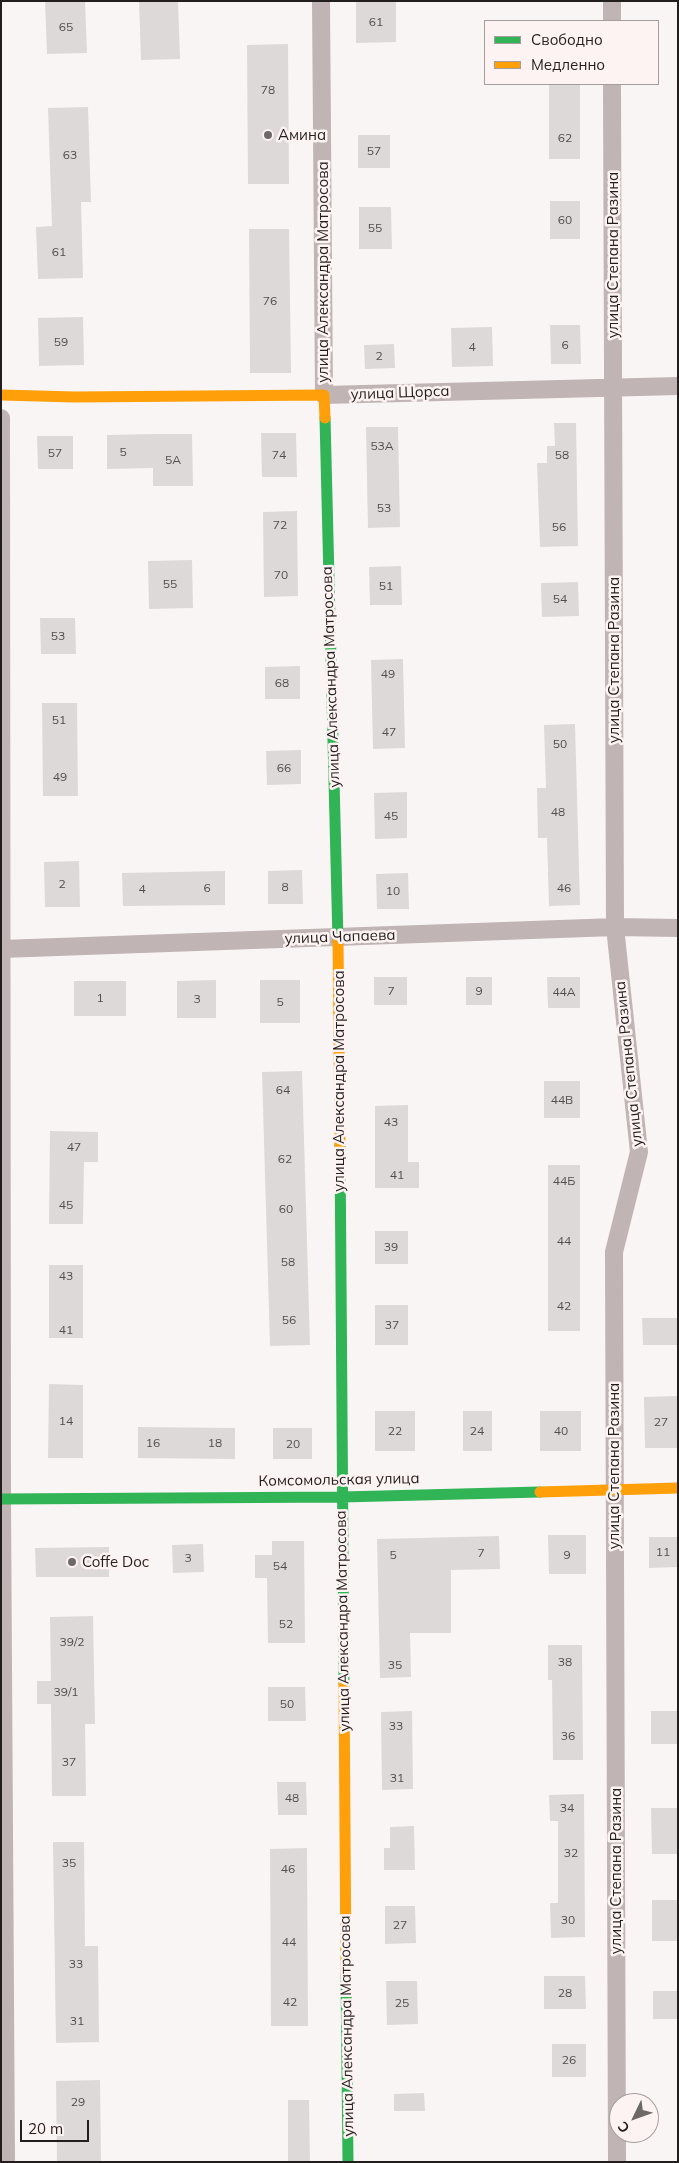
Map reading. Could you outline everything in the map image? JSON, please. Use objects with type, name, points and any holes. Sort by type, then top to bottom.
[{"type":"street","name":"улица Александра Матросова","points":[[321,1],[324,394],[338,937],[348,2162]]},
{"type":"street","points":[[612,1],[612,20]]},
{"type":"street","name":"улица Степана Разина","points":[[612,85],[614,927],[639,1152],[614,1252],[617,2162]]},
{"type":"street","name":"улица Щорса","points":[[1,395],[75,397],[324,394],[678,386]]},
{"type":"street","points":[[1,418],[2,1498],[6,2162]]},
{"type":"street","name":"улица Чапаева","points":[[2,950],[614,927],[678,928]]},
{"type":"street","name":"Комсомольская улица","points":[[2,1498],[342,1496],[614,1488],[678,1488]]},
{"type":"building","points":[[45,1],[85,1],[87,53],[47,54]]},
{"type":"building","points":[[139,1],[178,1],[180,59],[141,60]]},
{"type":"building","points":[[356,2],[396,2],[396,42],[356,43]]},
{"type":"building","points":[[288,44],[289,184],[248,184],[247,45]]},
{"type":"building","points":[[549,85],[580,85],[580,159],[549,159]]},
{"type":"building","points":[[88,107],[91,202],[81,202],[83,278],[38,279],[36,227],[52,226],[48,108]]},
{"type":"building","points":[[358,135],[390,135],[390,168],[358,168]]},
{"type":"building","points":[[550,201],[580,201],[580,239],[550,239]]},
{"type":"building","points":[[359,207],[391,207],[392,249],[359,249]]},
{"type":"building","points":[[249,229],[289,229],[291,373],[250,373]]},
{"type":"building","points":[[83,317],[84,365],[39,366],[38,318]]},
{"type":"building","points":[[550,325],[580,325],[581,364],[551,364]]},
{"type":"building","points":[[492,327],[493,366],[452,367],[451,328]]},
{"type":"building","points":[[394,344],[395,368],[365,369],[364,345]]},
{"type":"building","points":[[554,423],[576,423],[578,546],[540,547],[537,463],[547,463],[547,446],[555,446]]},
{"type":"building","points":[[366,427],[398,427],[400,527],[368,528]]},
{"type":"building","points":[[261,433],[296,433],[297,477],[262,477]]},
{"type":"building","points":[[192,434],[193,486],[153,486],[153,468],[107,469],[107,435]]},
{"type":"building","points":[[37,436],[73,436],[73,469],[38,469]]},
{"type":"building","points":[[297,511],[298,596],[264,597],[263,512]]},
{"type":"building","points":[[192,560],[193,608],[149,609],[148,561]]},
{"type":"building","points":[[401,566],[402,605],[370,605],[369,567]]},
{"type":"building","points":[[578,582],[579,616],[542,617],[541,583]]},
{"type":"building","points":[[40,618],[75,618],[76,654],[41,654]]},
{"type":"building","points":[[403,659],[405,748],[373,749],[371,660]]},
{"type":"building","points":[[300,666],[300,699],[265,699],[265,667]]},
{"type":"building","points":[[42,703],[77,703],[78,796],[43,796]]},
{"type":"building","points":[[575,724],[580,905],[549,906],[547,838],[538,838],[537,788],[546,788],[544,725]]},
{"type":"building","points":[[301,750],[301,784],[267,785],[266,751]]},
{"type":"building","points":[[407,792],[407,838],[375,839],[374,793]]},
{"type":"building","points":[[79,861],[80,907],[45,907],[44,862]]},
{"type":"building","points":[[302,870],[303,904],[268,904],[268,871]]},
{"type":"building","points":[[225,871],[225,905],[123,906],[122,873]]},
{"type":"building","points":[[408,873],[409,909],[377,909],[376,874]]},
{"type":"building","points":[[374,977],[407,977],[407,1005],[374,1005]]},
{"type":"building","points":[[466,977],[492,977],[492,1005],[466,1005]]},
{"type":"building","points":[[547,977],[580,977],[580,1008],[548,1008]]},
{"type":"building","points":[[216,980],[216,1018],[177,1018],[177,981]]},
{"type":"building","points":[[260,980],[300,980],[300,1023],[260,1023]]},
{"type":"building","points":[[74,981],[126,981],[126,1016],[74,1016]]},
{"type":"building","points":[[302,1071],[310,1345],[270,1346],[262,1072]]},
{"type":"building","points":[[544,1081],[580,1081],[580,1118],[544,1118]]},
{"type":"building","points":[[408,1105],[408,1162],[419,1162],[419,1188],[375,1188],[375,1106]]},
{"type":"building","points":[[50,1131],[98,1132],[98,1162],[84,1162],[83,1224],[49,1224]]},
{"type":"building","points":[[548,1165],[580,1165],[580,1331],[548,1331]]},
{"type":"building","points":[[375,1231],[408,1231],[408,1264],[375,1264]]},
{"type":"building","points":[[49,1265],[83,1265],[83,1338],[49,1338]]},
{"type":"building","points":[[375,1305],[408,1305],[408,1345],[375,1345]]},
{"type":"building","points":[[642,1318],[678,1318],[678,1345],[643,1345]]},
{"type":"building","points":[[49,1384],[83,1385],[83,1458],[48,1458]]},
{"type":"building","points":[[678,1396],[678,1448],[645,1448],[644,1397]]},
{"type":"building","points":[[375,1411],[415,1411],[415,1451],[375,1451]]},
{"type":"building","points":[[463,1411],[492,1411],[492,1451],[463,1451]]},
{"type":"building","points":[[540,1411],[581,1411],[581,1451],[540,1451]]},
{"type":"building","points":[[138,1427],[235,1428],[235,1459],[138,1458]]},
{"type":"building","points":[[273,1428],[312,1428],[312,1459],[273,1459]]},
{"type":"building","points":[[548,1535],[586,1535],[586,1574],[549,1574]]},
{"type":"building","points":[[499,1536],[500,1569],[451,1570],[451,1633],[410,1633],[411,1677],[380,1678],[377,1539]]},
{"type":"building","points":[[649,1537],[678,1537],[678,1567],[649,1568]]},
{"type":"building","points":[[272,1541],[304,1541],[305,1643],[268,1643],[267,1578],[255,1578],[255,1555],[272,1555]]},
{"type":"building","points":[[203,1544],[204,1572],[173,1573],[172,1545]]},
{"type":"building","points":[[109,1547],[109,1577],[36,1577],[35,1548]]},
{"type":"building","points":[[93,1616],[95,1724],[85,1724],[86,1796],[52,1796],[51,1704],[37,1704],[37,1681],[51,1681],[50,1617]]},
{"type":"building","points":[[548,1645],[582,1645],[583,1760],[553,1760],[552,1680],[548,1680]]},
{"type":"building","points":[[268,1687],[305,1687],[306,1721],[268,1721]]},
{"type":"building","points":[[412,1711],[413,1789],[382,1790],[381,1712]]},
{"type":"building","points":[[651,1711],[678,1711],[678,1744],[651,1744]]},
{"type":"building","points":[[277,1782],[306,1782],[307,1815],[278,1815]]},
{"type":"building","points":[[584,1794],[585,1937],[551,1938],[550,1903],[558,1903],[558,1821],[550,1821],[549,1795]]},
{"type":"building","points":[[651,1808],[678,1808],[678,1854],[652,1854]]},
{"type":"building","points":[[414,1826],[415,1870],[384,1870],[384,1848],[390,1848],[390,1827]]},
{"type":"building","points":[[53,1842],[84,1842],[85,1946],[98,1946],[99,2042],[56,2043]]},
{"type":"building","points":[[307,1848],[308,2026],[271,2026],[270,1849]]},
{"type":"building","points":[[652,1900],[678,1900],[678,1941],[652,1941]]},
{"type":"building","points":[[385,1906],[415,1906],[416,1943],[385,1944]]},
{"type":"building","points":[[544,1976],[585,1976],[586,2009],[544,2009]]},
{"type":"building","points":[[386,1981],[417,1981],[418,2024],[387,2025]]},
{"type":"building","points":[[653,1991],[678,1991],[678,2019],[653,2019]]},
{"type":"building","points":[[552,2044],[586,2044],[586,2077],[552,2077]]},
{"type":"building","points":[[100,2080],[101,2162],[57,2162],[56,2081]]},
{"type":"building","points":[[424,2093],[425,2111],[394,2111],[394,2094]]},
{"type":"building","points":[[288,2100],[309,2100],[310,2162],[288,2162]]},
{"type":"traffic: fast","points":[[325,418],[338,941]]},
{"type":"traffic: fast","points":[[340,1145],[344,1683]]},
{"type":"traffic: fast","points":[[1,1499],[342,1497],[540,1492]]},
{"type":"traffic: fast","points":[[346,1975],[348,2162]]},
{"type":"traffic: slow","points":[[1,395],[75,397],[324,395],[325,418]]},
{"type":"traffic: slow","points":[[338,941],[340,1145]]},
{"type":"traffic: slow","points":[[540,1492],[678,1488]]},
{"type":"traffic: slow","points":[[344,1683],[346,1975]]},
{"type":"place","name":"Амина","points":[[268,135]]},
{"type":"place","name":"Coffe Doc","points":[[72,1562]]}]
